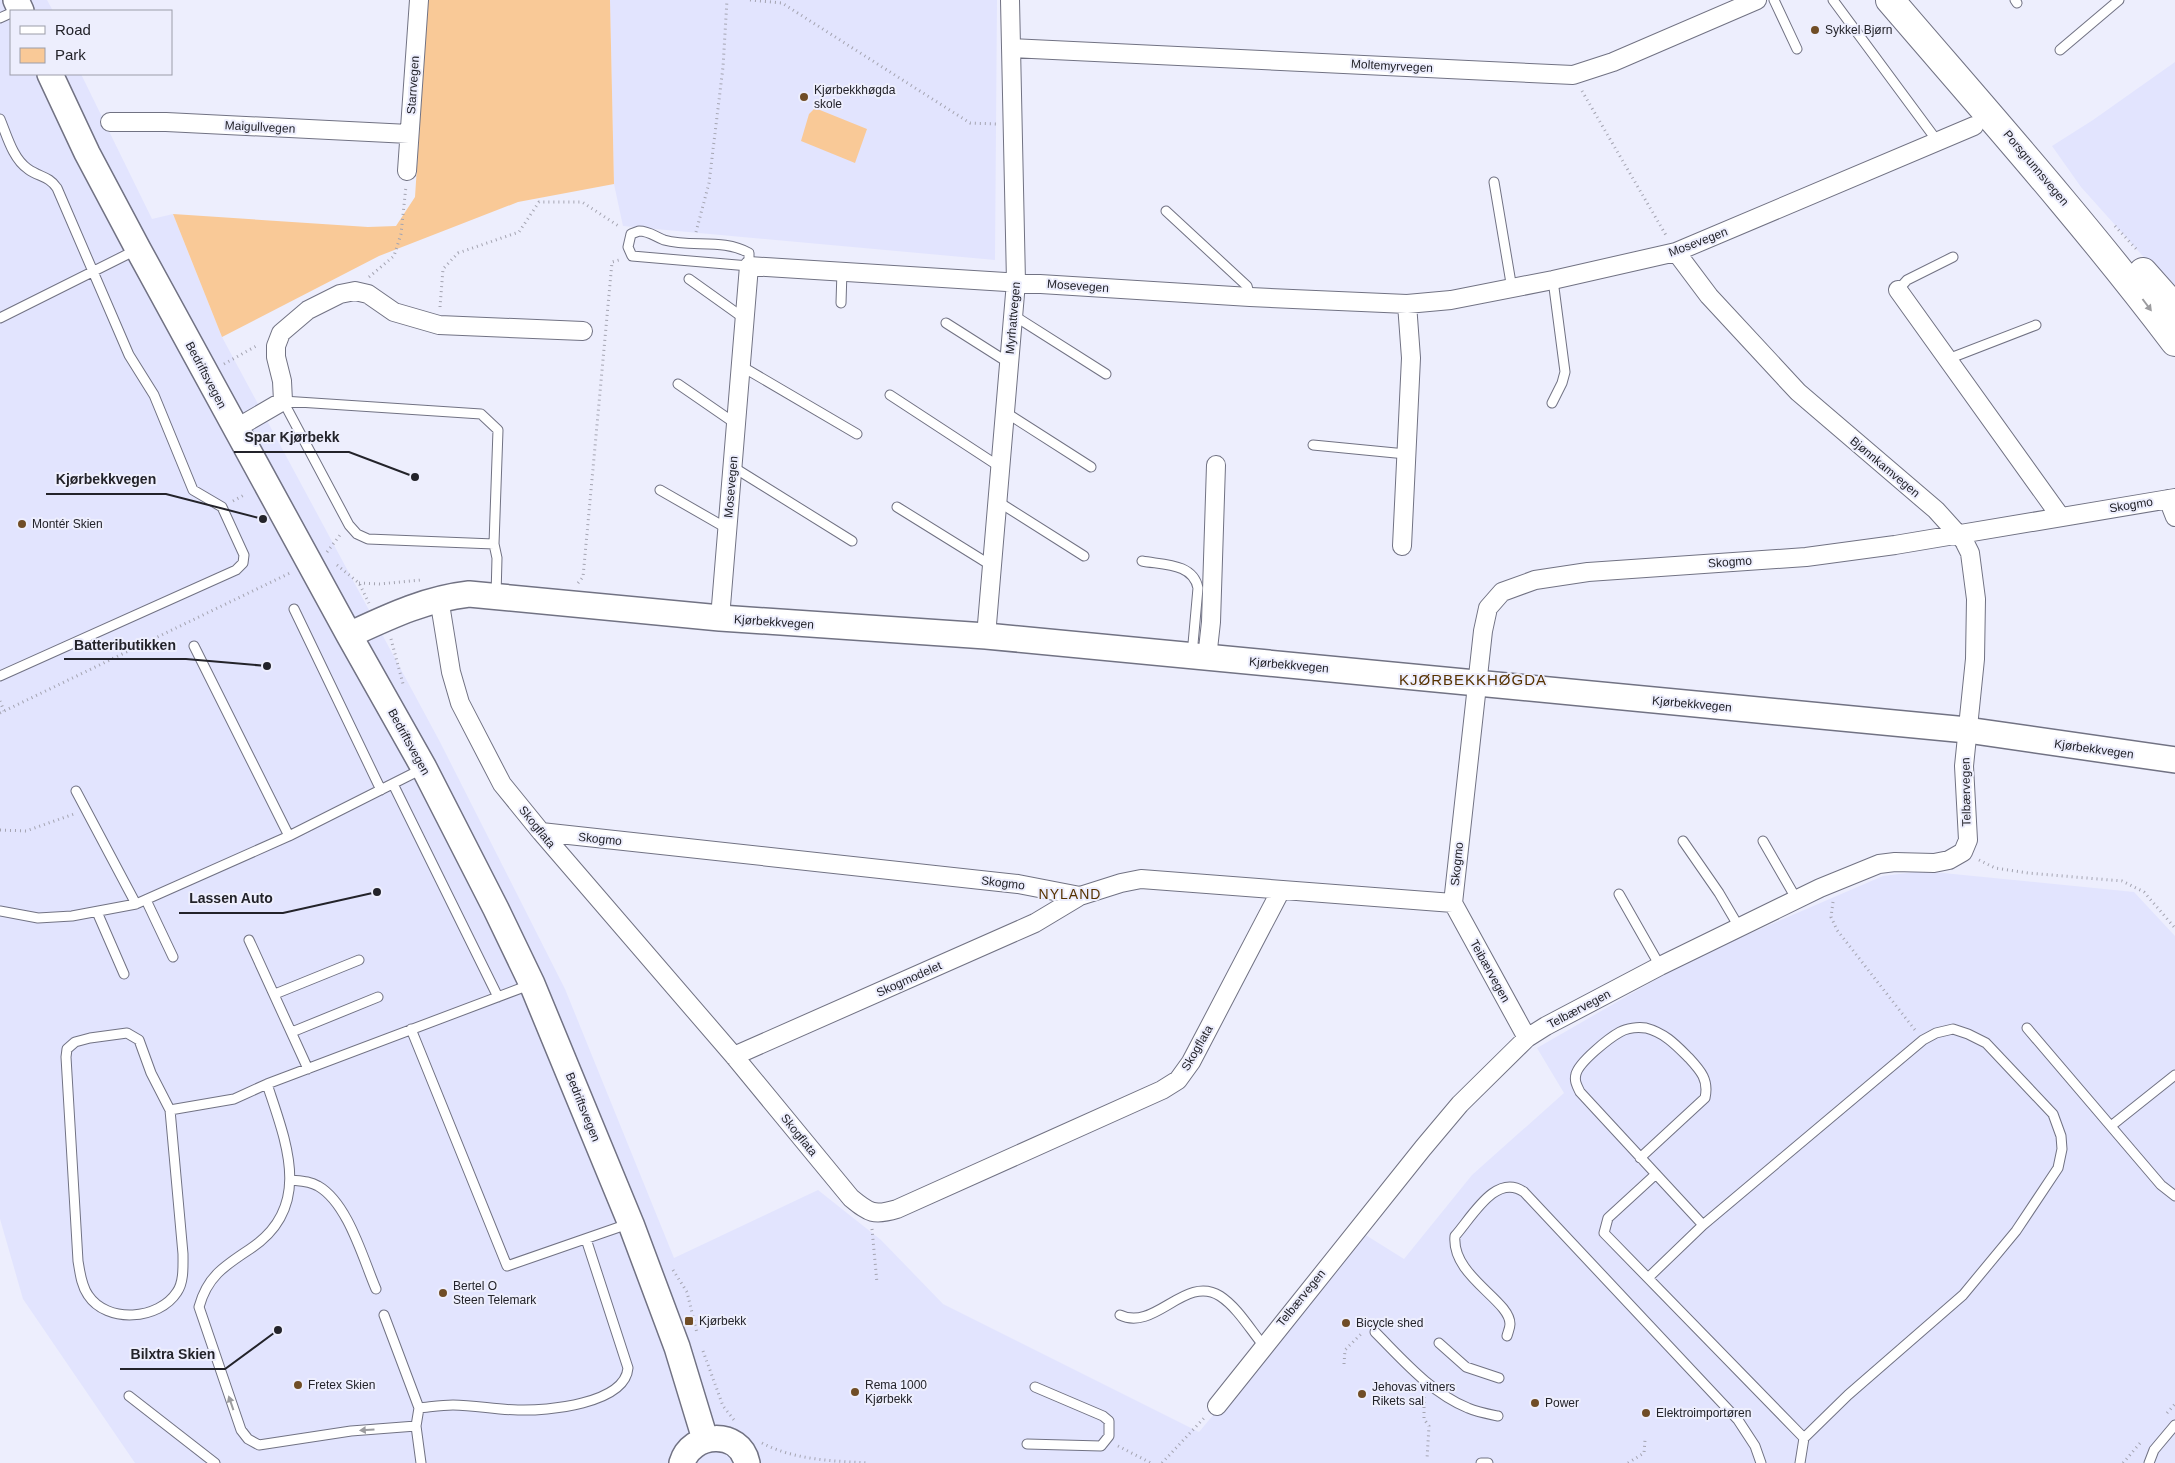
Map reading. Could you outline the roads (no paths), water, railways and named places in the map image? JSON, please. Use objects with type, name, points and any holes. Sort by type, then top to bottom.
[{"type":"highway","name":"Porsgrunnsvegen","points":[[1890,0],[2040,171],[2119,267],[2175,342]]},
{"type":"highway","name":"Porsgrunnsvegen","points":[[1905,0],[2175,308]]},
{"type":"street","name":"Starrvegen","points":[[407,171],[419,0]]},
{"type":"street","name":"Myrhattvegen","points":[[986,636],[1016,282],[1010,0]]},
{"type":"street","name":"Moltemyrvegen","points":[[1011,48],[1573,75],[1613,62],[1757,0]]},
{"type":"street","name":"Bedriftsvegen","points":[[50,75],[86,152],[235,429],[348,635],[424,768],[532,984],[631,1224],[677,1347],[705,1439]]},
{"type":"street","name":"Maigullvegen","points":[[110,122],[166,122],[409,134]]},
{"type":"street","name":"Mosevegen","points":[[720,618],[749,266],[1250,298],[1407,304],[1451,300],[1512,289],[1676,252],[1974,126]]},
{"type":"street","name":"Bjønnkamvegen","points":[[1676,252],[1709,296],[1798,392],[1936,510],[1958,534],[1970,553],[1976,599],[1975,659],[1967,730]]},
{"type":"street","points":[[1898,290],[2060,516]]},
{"type":"street","points":[[235,429],[283,401],[282,381],[276,357],[276,346],[281,333],[308,310],[340,294],[355,291],[368,294],[394,312],[439,325],[583,331]]},
{"type":"street","points":[[1402,546],[1411,358],[1407,304]]},
{"type":"street","points":[[1200,657],[1211,622],[1216,465]]},
{"type":"street","points":[[2172,498],[2175,517]]},
{"type":"street","name":"Skogmo","points":[[540,832],[1018,884],[1080,896],[1141,879],[1453,904],[1477,683],[1488,608],[1502,592],[1536,580],[1588,572],[1806,557],[2172,498]]},
{"type":"street","name":"Kjørbekkvegen","points":[[348,635],[419,604],[434,589],[720,618],[986,636],[1967,730],[2175,760]]},
{"type":"street","name":"Skogflata","points":[[434,589],[451,672],[460,703],[502,784],[540,832],[734,1056],[851,1198],[867,1212],[882,1214],[897,1209],[1162,1090],[1178,1080],[1190,1062],[1281,890]]},
{"type":"street","name":"Telbærvegen","points":[[1217,1406],[1263,1345],[1454,1112],[1527,1038],[1546,1026],[1660,966],[1739,927],[1879,864],[1895,862],[1934,863],[1949,860],[1963,852],[1968,840],[1964,766],[1967,730]]},
{"type":"street","name":"Skogmodelet","points":[[734,1056],[1035,923],[1080,896]]},
{"type":"street","name":"Teibærvegen","points":[[1453,904],[1527,1038]]},
{"type":"street","points":[[682,1463],[684,1456],[693,1446],[705,1439],[717,1438],[729,1441],[739,1448],[747,1463]]},
{"type":"lane","points":[[1774,0],[1797,49]]},
{"type":"lane","points":[[1833,0],[1938,142]]},
{"type":"lane","points":[[2060,50],[2119,0]]},
{"type":"lane","points":[[0,119],[17,159],[29,170],[51,180],[57,188],[129,355],[154,395],[193,490],[222,507],[244,555],[243,563],[236,570],[0,676]]},
{"type":"lane","points":[[1494,182],[1512,289]]},
{"type":"lane","points":[[1166,211],[1246,286],[1250,298]]},
{"type":"lane","name":"Mosevegen","points":[[638,231],[648,231],[665,240],[738,246],[749,254],[749,266],[632,256],[628,247],[631,234],[638,231]]},
{"type":"lane","points":[[0,318],[138,249]]},
{"type":"lane","points":[[1898,290],[1906,280],[1953,256]]},
{"type":"lane","points":[[841,304],[842,271]]},
{"type":"lane","points":[[689,279],[745,319]]},
{"type":"lane","points":[[1552,403],[1565,372],[1553,280]]},
{"type":"lane","points":[[1013,315],[1106,374]]},
{"type":"lane","points":[[946,323],[1009,363]]},
{"type":"lane","points":[[1948,359],[2036,325]]},
{"type":"lane","points":[[741,366],[857,434]]},
{"type":"lane","points":[[678,384],[736,424]]},
{"type":"lane","points":[[890,395],[1000,467]]},
{"type":"lane","points":[[283,401],[349,525],[357,534],[368,539],[494,544]]},
{"type":"lane","points":[[283,401],[481,414],[498,430],[494,544],[497,558],[496,596]]},
{"type":"lane","points":[[1005,412],[1091,467]]},
{"type":"lane","points":[[1313,445],[1406,454]]},
{"type":"lane","points":[[733,467],[852,542]]},
{"type":"lane","points":[[660,490],[728,529]]},
{"type":"lane","points":[[997,501],[1084,556]]},
{"type":"lane","points":[[897,507],[992,566]]},
{"type":"lane","points":[[1142,561],[1184,569],[1196,580],[1198,588],[1200,657]]},
{"type":"lane","points":[[294,609],[381,790]]},
{"type":"lane","points":[[194,646],[290,836]]},
{"type":"lane","points":[[0,910],[38,918],[72,916],[136,904],[290,836],[424,768]]},
{"type":"lane","points":[[392,784],[498,997]]},
{"type":"lane","points":[[76,791],[136,904]]},
{"type":"lane","points":[[1683,841],[1719,893],[1739,927]]},
{"type":"lane","points":[[1763,841],[1797,900]]},
{"type":"lane","points":[[1618,894],[1660,966]]},
{"type":"lane","points":[[146,900],[173,957]]},
{"type":"lane","points":[[98,912],[124,974]]},
{"type":"lane","points":[[249,940],[308,1069]]},
{"type":"lane","points":[[275,994],[359,960]]},
{"type":"lane","points":[[170,1110],[234,1099],[267,1084],[532,984]]},
{"type":"lane","points":[[292,1032],[378,997]]},
{"type":"lane","points":[[1640,1158],[1705,1098],[1708,1088],[1699,1069],[1670,1038],[1645,1028],[1632,1028],[1620,1032],[1581,1064],[1576,1073],[1575,1083],[1580,1092],[1640,1158],[1703,1225]]},
{"type":"lane","points":[[2027,1028],[2161,1185],[2175,1196]]},
{"type":"lane","points":[[411,1029],[507,1266],[631,1224]]},
{"type":"lane","points":[[1649,1277],[1703,1225],[1923,1040],[1936,1033],[1953,1030],[1986,1043],[2053,1114],[2061,1136],[2062,1149],[2058,1168],[2016,1231],[1963,1295],[1848,1395],[1804,1438],[1800,1463]]},
{"type":"lane","points":[[127,1033],[134,1035],[140,1040],[151,1073],[170,1110],[184,1254],[183,1275],[179,1290],[169,1302],[155,1312],[138,1315],[116,1312],[97,1305],[88,1295],[83,1285],[78,1262],[67,1049],[76,1042],[90,1038],[127,1033]]},
{"type":"lane","points":[[2111,1126],[2175,1075]]},
{"type":"lane","points":[[267,1084],[289,1152],[292,1180],[285,1207],[276,1226],[259,1243],[228,1263],[209,1281],[199,1308],[241,1430],[248,1439],[259,1445],[351,1431],[416,1426]]},
{"type":"lane","points":[[1656,1174],[1608,1218],[1604,1233],[1804,1438]]},
{"type":"lane","points":[[292,1180],[319,1186],[346,1217],[376,1289]]},
{"type":"lane","points":[[1507,1336],[1510,1323],[1505,1311],[1469,1273],[1457,1255],[1454,1244],[1455,1236],[1494,1191],[1508,1186],[1515,1186],[1524,1192],[1738,1420],[1755,1446],[1761,1463]]},
{"type":"lane","points":[[419,1408],[454,1405],[520,1410],[563,1406],[598,1399],[620,1386],[627,1376],[628,1368],[586,1239]]},
{"type":"lane","points":[[1120,1315],[1126,1318],[1144,1318],[1186,1296],[1203,1291],[1218,1295],[1229,1303],[1263,1345]]},
{"type":"lane","points":[[384,1316],[419,1408],[416,1426],[421,1463]]},
{"type":"lane","points":[[1375,1332],[1423,1379],[1450,1400],[1469,1409],[1498,1416]]},
{"type":"lane","points":[[1439,1343],[1466,1367],[1499,1378]]},
{"type":"lane","points":[[1027,1444],[1101,1446],[1107,1442],[1110,1427],[1109,1421],[1103,1416],[1035,1387]]},
{"type":"lane","points":[[129,1396],[215,1463]]},
{"type":"lane","points":[[2149,1463],[2154,1450],[2175,1425]]},
{"type":"lane","points":[[1481,1462],[1488,1463]]},
{"type":"place","name":"Sykkel Bjørn","points":[[1815,30]]},
{"type":"place","name":"Kjørbekkhøgda skole","points":[[804,97]]},
{"type":"place","name":"Spar Kjørbekk","points":[[415,477]]},
{"type":"place","name":"Kjørbekkvegen","points":[[263,519]]},
{"type":"place","name":"Montér Skien","points":[[22,524]]},
{"type":"place","name":"Batteributikken","points":[[267,666]]},
{"type":"place","name":"Lassen Auto","points":[[377,892]]},
{"type":"place","name":"Bertel O Steen Telemark","points":[[443,1293]]},
{"type":"place","name":"Kjørbekk","points":[[689,1321]]},
{"type":"place","name":"Bicycle shed","points":[[1346,1323]]},
{"type":"place","name":"Bilxtra Skien","points":[[278,1330]]},
{"type":"place","name":"Fretex Skien","points":[[298,1385]]},
{"type":"place","name":"Rema 1000 Kjørbekk","points":[[855,1392]]},
{"type":"place","name":"Jehovas vitners Rikets sal","points":[[1362,1394]]},
{"type":"place","name":"Power","points":[[1535,1403]]},
{"type":"place","name":"Elektroimportøren","points":[[1646,1413]]},
{"type":"district","name":"KJØRBEKKHØGDA","points":[[1473,680]]},
{"type":"district","name":"NYLAND","points":[[1070,894]]}]
